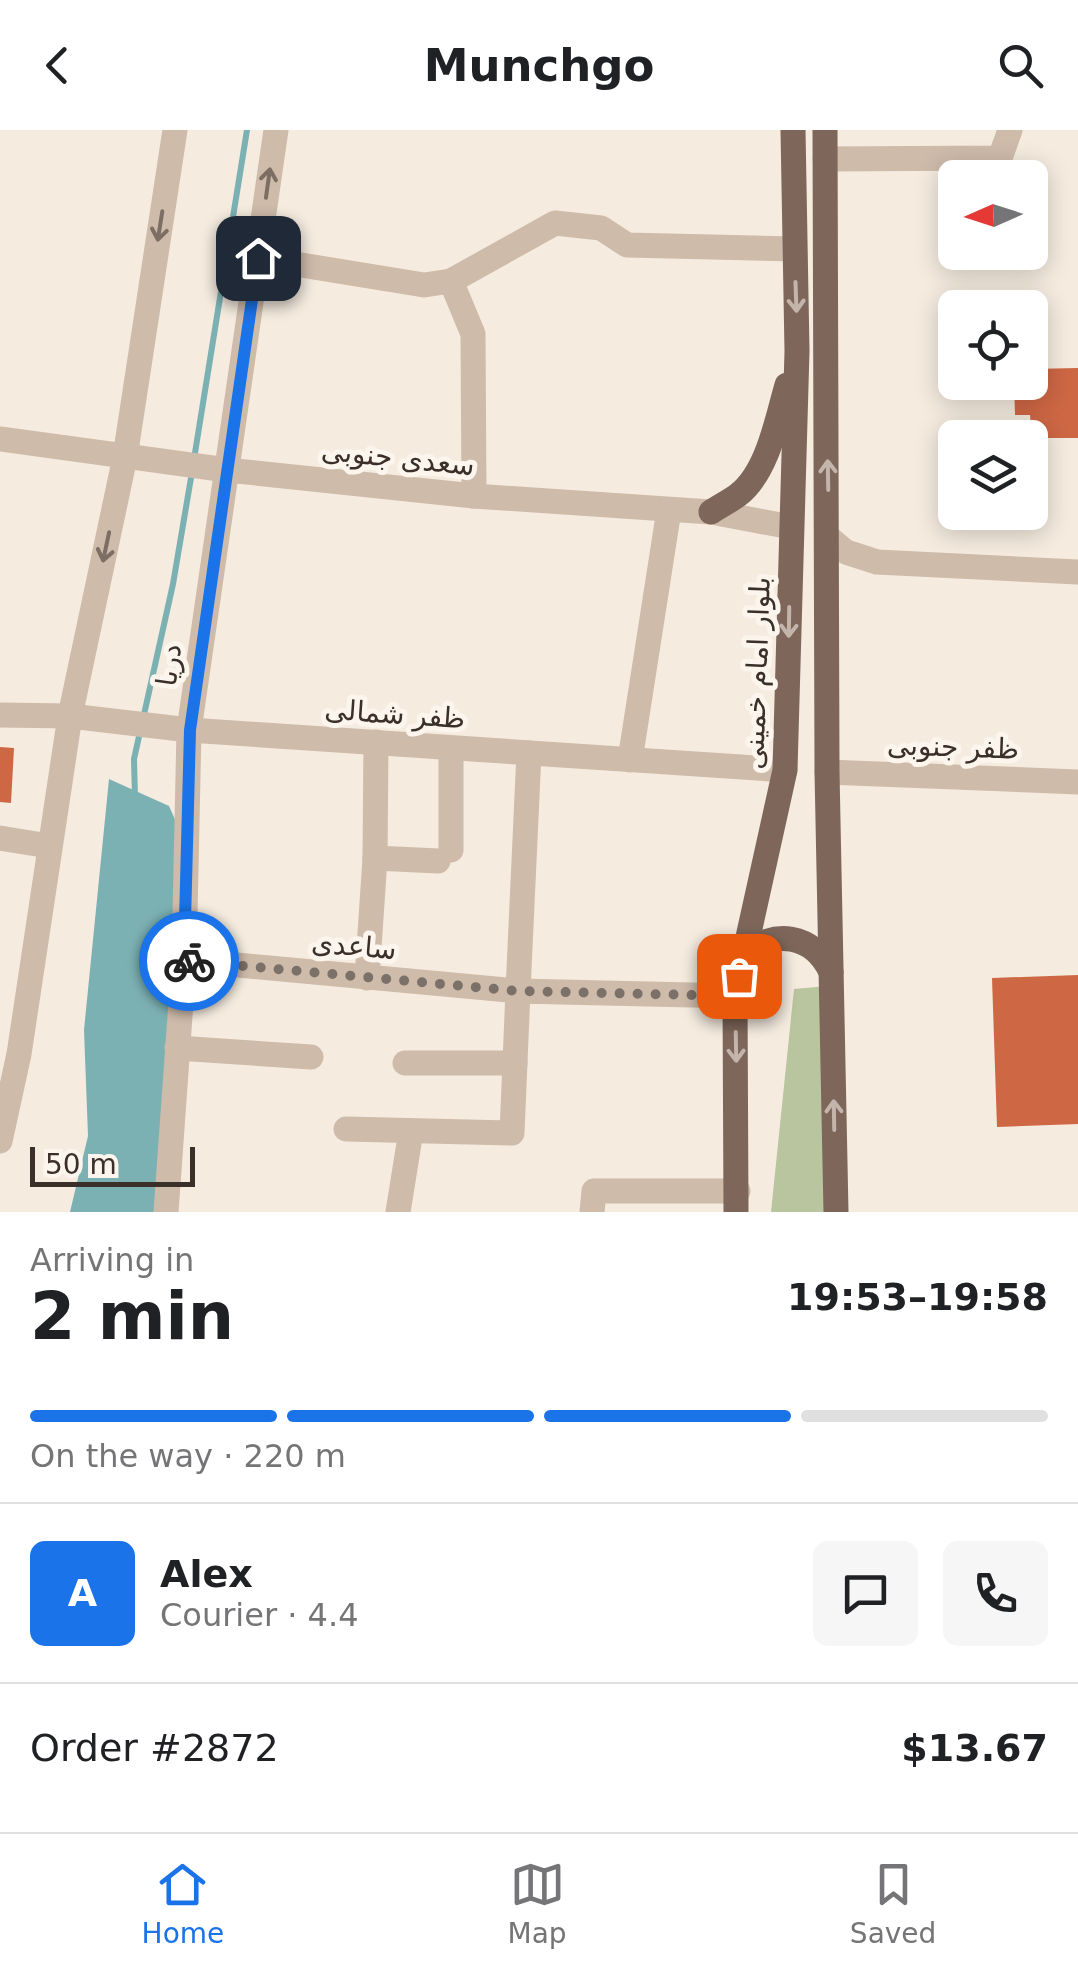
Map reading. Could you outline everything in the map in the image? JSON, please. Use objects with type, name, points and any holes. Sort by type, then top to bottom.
[{"type":"main road","name":"بلوار امام خمینی","points":[[737,1202],[735,996],[786,770],[797,351],[793,130]]},
{"type":"main road","points":[[825,130],[827,772],[836,1212]]},
{"type":"main road","points":[[710,512],[741,493],[752,478],[775,424],[797,351]]},
{"type":"main road","points":[[791,526],[828,537]]},
{"type":"main road","points":[[786,770],[827,772]]},
{"type":"main road","points":[[743,956],[764,941],[789,938],[810,946],[831,972]]},
{"type":"street","points":[[0,1141],[10,1052],[70,716],[125,457],[175,130]]},
{"type":"street","name":"دریا","points":[[166,1212],[184,960],[190,730],[276,130]]},
{"type":"street","points":[[825,159],[1000,158],[1010,130]]},
{"type":"street","points":[[258,258],[424,284],[451,281],[554,223],[601,228],[627,245],[794,249]]},
{"type":"street","points":[[451,281],[473,334],[474,496]]},
{"type":"street","name":"سعدی جنوبی","points":[[0,439],[227,470],[474,496],[710,512],[791,526]]},
{"type":"street","points":[[630,760],[669,510]]},
{"type":"street","points":[[828,537],[846,552],[877,562],[1078,572]]},
{"type":"street","name":"ظفر شمالی","points":[[0,715],[70,716],[190,730],[786,770]]},
{"type":"street","points":[[367,978],[376,742]]},
{"type":"street","points":[[374,858],[444,855],[452,748]]},
{"type":"street","points":[[346,1130],[512,1133],[530,754]]},
{"type":"street","name":"ظفر جنوبی","points":[[827,772],[1078,782]]},
{"type":"street","points":[[0,838],[49,846]]},
{"type":"street","name":"ساعدی","points":[[184,960],[518,991],[735,996]]},
{"type":"street","points":[[177,1048],[311,1057]]},
{"type":"street","points":[[406,1063],[515,1063]]},
{"type":"street","points":[[398,1212],[411,1131]]},
{"type":"street","points":[[592,1212],[594,1191],[737,1202]]},
{"type":"green space","points":[[828,986],[827,1212],[771,1212],[794,989]]},
{"type":"water","points":[[109,779],[169,806],[185,842],[154,1212],[70,1212],[88,1136],[84,1030]]},
{"type":"building","points":[[1078,368],[1078,438],[1048,438],[1048,420],[1015,415],[1015,400],[1048,400],[1048,369]]},
{"type":"building","points":[[0,747],[14,748],[11,803],[0,802]]},
{"type":"building","points":[[1078,975],[1078,1124],[997,1127],[992,978]]},
{"type":"waterway","points":[[194,459],[247,130]]},
{"type":"waterway","points":[[143,719],[173,584],[192,472]]},
{"type":"waterway","points":[[135,798],[134,759],[140,732]]},
{"type":"way so far","points":[[189,961],[518,991],[735,996],[739,976]]},
{"type":"route","points":[[189,961],[184,960],[190,730],[258,258]]}]
